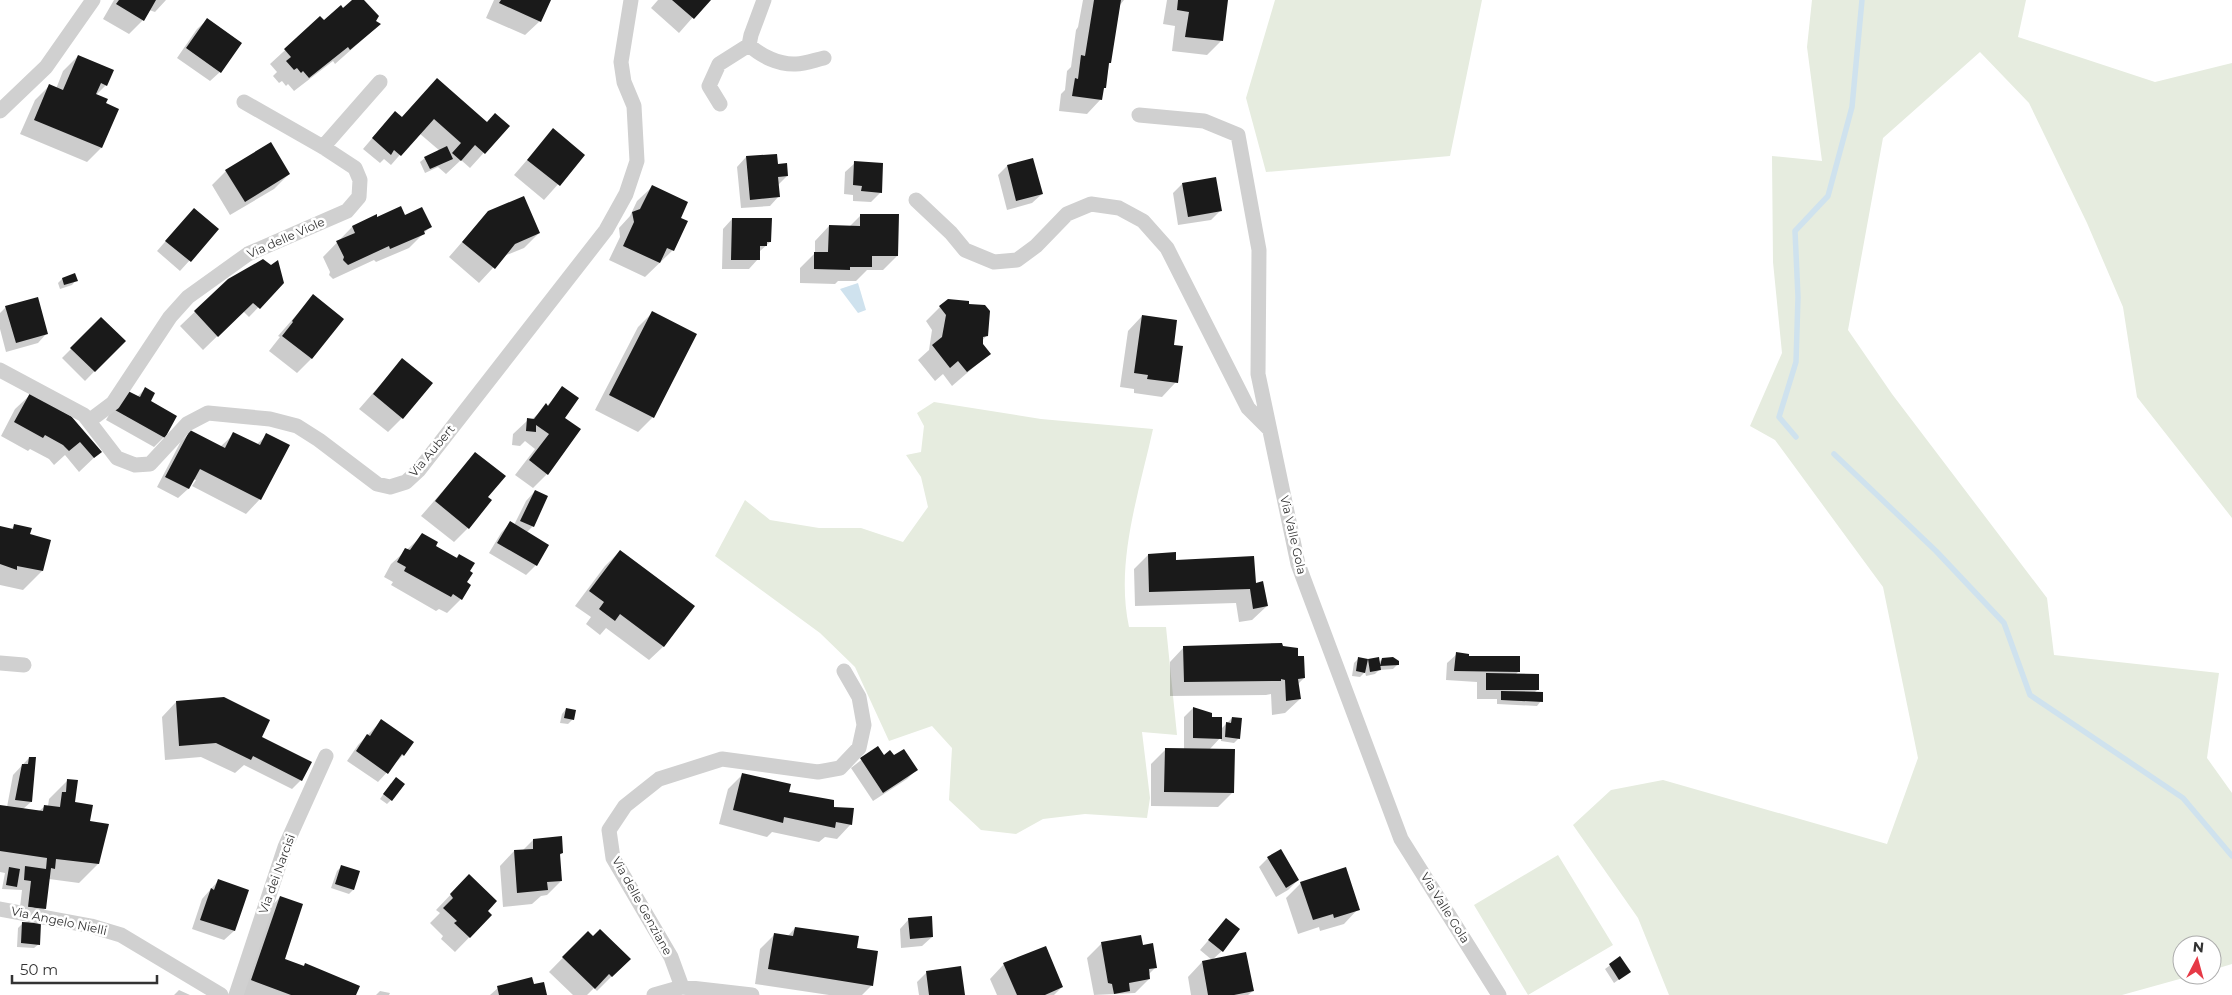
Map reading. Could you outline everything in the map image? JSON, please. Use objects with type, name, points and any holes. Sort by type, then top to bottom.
[{"type":"street","points":[[0,111],[46,66],[93,0]]},
{"type":"street","name":"Via Aubert","points":[[0,370],[84,415],[117,458],[135,466],[150,464],[187,424],[208,413],[270,419],[296,426],[320,440],[377,484],[390,488],[406,482],[419,470],[606,230],[626,194],[637,161],[634,106],[624,82],[621,62],[631,0]]},
{"type":"street","points":[[720,104],[709,86],[719,64],[749,45],[764,0]]},
{"type":"street","points":[[749,45],[759,54],[774,60],[796,64],[824,58]]},
{"type":"street","points":[[323,147],[380,82]]},
{"type":"street","name":"Via delle Viole","points":[[89,421],[113,403],[170,317],[188,297],[248,254],[346,211],[359,198],[360,180],[354,168],[323,147],[244,102]]},
{"type":"street","name":"Via Valle Gola","points":[[1140,115],[1204,121],[1238,135],[1259,250],[1258,374],[1298,564],[1401,839],[1498,995]]},
{"type":"street","points":[[916,200],[951,233],[965,250],[994,262],[1017,260],[1036,246],[1068,214],[1091,204],[1119,208],[1143,221],[1167,248],[1248,408],[1270,430]]},
{"type":"street","points":[[0,663],[24,665]]},
{"type":"street","name":"Via delle Genziane","points":[[682,987],[671,957],[613,858],[609,830],[625,806],[660,779],[722,759],[818,772],[840,768],[859,748],[864,725],[859,698],[844,672]]},
{"type":"street","name":"Via dei Narcisi","points":[[236,995],[285,847],[326,756]]},
{"type":"street","name":"Via Angelo Nielli","points":[[0,909],[91,926],[121,935],[222,995]]},
{"type":"street","points":[[654,995],[682,987],[752,995]]},
{"type":"shaded area","points":[[1275,0],[1482,0],[1450,156],[1266,172],[1246,98]]},
{"type":"shaded area","points":[[1812,0],[2026,0],[2018,37],[2155,82],[2232,63],[2232,518],[2137,397],[2123,307],[2087,223],[2029,103],[1980,52],[1883,138],[1848,330],[1892,394],[2047,598],[2054,655],[2219,673],[2207,758],[2232,793],[2232,964],[2222,967],[2222,935],[2172,935],[2172,981],[2122,995],[1669,995],[1638,918],[1573,825],[1611,790],[1663,780],[1887,844],[1918,758],[1883,587],[1775,440],[1750,426],[1782,353],[1773,262],[1772,156],[1822,161],[1807,47]]},
{"type":"shaded area","points":[[934,402],[1041,419],[1153,429],[1130,528],[1125,578],[1125,602],[1129,627],[1166,627],[1177,735],[1142,732],[1150,798],[1147,818],[1085,814],[1043,819],[1016,834],[981,830],[949,800],[952,748],[932,726],[889,741],[855,667],[820,633],[715,556],[745,500],[770,520],[819,528],[861,528],[903,542],[928,507],[921,477],[906,455],[921,452],[924,426],[917,413]]},
{"type":"shaded area","points":[[1558,855],[1613,945],[1528,995],[1474,905]]},
{"type":"water","points":[[858,283],[866,310],[858,313],[840,289]]},
{"type":"building","points":[[119,0],[156,0],[144,21],[116,4]]},
{"type":"building","points":[[352,0],[364,0],[379,16],[376,21],[381,24],[350,50],[348,47],[309,78],[303,71],[301,73],[297,68],[294,70],[286,61],[291,57],[284,49],[320,16],[324,20],[341,5],[343,8]]},
{"type":"building","points":[[501,0],[551,0],[541,22],[499,3]]},
{"type":"building","points":[[672,0],[711,0],[694,19]]},
{"type":"building","points":[[1094,0],[1121,0],[1111,63],[1109,63],[1106,88],[1104,88],[1102,100],[1072,96],[1075,78],[1078,79],[1081,55],[1085,56]]},
{"type":"building","points":[[1178,0],[1228,0],[1223,41],[1185,37],[1189,12],[1177,10]]},
{"type":"building","points":[[207,18],[242,43],[221,73],[186,48]]},
{"type":"building","points":[[78,55],[114,70],[107,86],[101,83],[96,94],[108,99],[106,103],[119,109],[102,148],[34,120],[49,84],[63,90]]},
{"type":"building","points":[[437,78],[487,122],[495,113],[510,126],[485,154],[475,145],[461,161],[452,153],[461,143],[434,119],[401,156],[394,150],[391,155],[372,138],[395,111],[402,117]]},
{"type":"building","points":[[553,128],[585,155],[560,186],[527,160]]},
{"type":"building","points":[[271,142],[290,174],[245,202],[225,170]]},
{"type":"building","points":[[447,146],[453,159],[430,169],[424,157]]},
{"type":"building","points":[[777,154],[778,164],[787,163],[788,176],[778,177],[780,197],[750,200],[746,156]]},
{"type":"building","points":[[1033,158],[1043,194],[1016,201],[1007,165]]},
{"type":"building","points":[[854,161],[883,163],[882,193],[861,191],[862,186],[853,185]]},
{"type":"building","points":[[1216,177],[1222,211],[1188,217],[1182,183]]},
{"type":"building","points":[[652,185],[688,202],[681,218],[688,221],[674,251],[667,248],[660,263],[623,246],[634,222],[632,212],[640,209]]},
{"type":"building","points":[[524,196],[540,233],[515,244],[495,269],[462,242],[488,211]]},
{"type":"building","points":[[401,206],[405,215],[422,207],[432,227],[424,231],[425,234],[390,249],[389,246],[348,265],[343,260],[344,257],[336,241],[355,233],[352,226],[377,214],[377,217]]},
{"type":"building","points":[[194,208],[219,229],[191,262],[165,241]]},
{"type":"building","points":[[860,214],[899,214],[898,256],[872,256],[872,267],[850,267],[850,270],[814,269],[814,252],[828,252],[829,225],[860,226]]},
{"type":"building","points":[[732,218],[772,218],[771,242],[767,242],[767,246],[760,246],[760,260],[731,260]]},
{"type":"building","points":[[263,259],[271,265],[278,260],[284,283],[260,309],[253,303],[218,337],[194,311],[228,279]]},
{"type":"building","points":[[75,273],[78,281],[64,285],[62,278]]},
{"type":"building","points":[[313,294],[344,319],[312,359],[282,336]]},
{"type":"building","points":[[38,297],[48,334],[16,343],[5,306]]},
{"type":"building","points":[[948,299],[969,301],[969,304],[985,305],[990,311],[988,336],[983,337],[983,344],[991,354],[967,372],[958,361],[950,368],[932,345],[942,337],[946,315],[939,306]]},
{"type":"building","points":[[652,311],[697,334],[654,418],[609,395]]},
{"type":"building","points":[[1142,315],[1177,320],[1174,345],[1183,346],[1178,383],[1147,379],[1148,375],[1134,373]]},
{"type":"building","points":[[101,317],[126,341],[95,372],[70,348]]},
{"type":"building","points":[[402,358],[433,383],[403,419],[373,394]]},
{"type":"building","points":[[562,386],[579,398],[565,418],[581,429],[548,475],[529,460],[549,434],[536,425],[536,432],[526,431],[527,418],[534,419],[546,403],[548,406]]},
{"type":"building","points":[[145,387],[155,393],[151,401],[177,416],[165,438],[115,410],[126,390],[140,397]]},
{"type":"building","points":[[30,393],[71,416],[102,452],[94,458],[80,442],[69,451],[63,445],[45,435],[43,438],[14,422]]},
{"type":"building","points":[[190,430],[225,448],[233,432],[260,445],[266,433],[290,445],[261,500],[200,469],[189,489],[165,477]]},
{"type":"building","points":[[475,452],[506,476],[488,497],[492,500],[469,529],[435,501]]},
{"type":"building","points":[[535,490],[548,496],[534,527],[520,521]]},
{"type":"building","points":[[510,521],[549,545],[537,566],[497,543]]},
{"type":"building","points":[[14,524],[32,528],[30,534],[51,540],[43,571],[17,566],[17,570],[0,564],[0,526],[13,529]]},
{"type":"building","points":[[422,533],[438,542],[436,546],[457,558],[459,554],[475,563],[470,571],[473,573],[467,582],[471,585],[462,600],[453,594],[451,597],[404,571],[406,567],[397,562],[405,548],[410,550]]},
{"type":"building","points":[[620,550],[695,606],[664,647],[620,614],[615,621],[599,609],[604,602],[589,591]]},
{"type":"building","points":[[1176,552],[1176,560],[1254,556],[1256,583],[1263,581],[1268,606],[1253,609],[1250,589],[1149,592],[1148,554]]},
{"type":"building","points":[[1282,643],[1283,646],[1298,648],[1298,656],[1304,656],[1305,678],[1298,679],[1301,699],[1286,701],[1285,680],[1281,679],[1281,681],[1184,682],[1183,646]]},
{"type":"building","points":[[1456,652],[1469,654],[1469,656],[1520,656],[1520,672],[1454,671]]},
{"type":"building","points":[[1358,657],[1368,659],[1365,673],[1356,671]]},
{"type":"building","points":[[1379,657],[1381,670],[1370,672],[1368,659]]},
{"type":"building","points":[[1393,657],[1399,661],[1399,665],[1380,666],[1382,658]]},
{"type":"building","points":[[1486,673],[1539,674],[1539,690],[1486,690]]},
{"type":"building","points":[[1501,691],[1543,692],[1543,702],[1501,700]]},
{"type":"building","points":[[224,697],[270,720],[262,737],[312,762],[302,781],[253,756],[251,760],[216,743],[179,746],[176,701]]},
{"type":"building","points":[[1193,707],[1212,713],[1212,717],[1222,717],[1222,739],[1193,738]]},
{"type":"building","points":[[566,708],[576,710],[574,720],[564,718]]},
{"type":"building","points":[[1232,717],[1242,718],[1240,739],[1225,737],[1226,722],[1231,723]]},
{"type":"building","points":[[381,719],[414,742],[404,756],[402,754],[388,774],[356,751],[367,734],[370,736]]},
{"type":"building","points":[[878,746],[884,755],[890,750],[894,755],[904,749],[918,770],[883,793],[860,758]]},
{"type":"building","points":[[1165,748],[1235,749],[1234,793],[1164,792]]},
{"type":"building","points":[[29,757],[36,757],[32,802],[15,800],[22,764],[28,764]]},
{"type":"building","points":[[742,773],[791,784],[789,792],[834,800],[834,807],[854,808],[852,825],[836,822],[835,828],[784,817],[783,823],[733,810]]},
{"type":"building","points":[[396,777],[405,784],[392,801],[383,794]]},
{"type":"building","points":[[67,779],[78,780],[75,802],[93,805],[90,821],[109,824],[99,864],[56,859],[55,869],[51,868],[46,909],[28,907],[31,881],[24,880],[25,866],[46,869],[47,858],[0,851],[0,805],[43,811],[44,805],[60,807],[62,792],[66,792]]},
{"type":"building","points":[[562,836],[563,853],[560,854],[562,881],[547,882],[548,890],[517,893],[514,850],[533,849],[533,839]]},
{"type":"building","points":[[1281,849],[1299,880],[1286,888],[1267,857]]},
{"type":"building","points":[[341,865],[360,871],[354,890],[335,884]]},
{"type":"building","points":[[9,867],[20,869],[17,887],[6,885]]},
{"type":"building","points":[[1346,867],[1360,910],[1334,918],[1333,914],[1313,920],[1300,882]]},
{"type":"building","points":[[469,874],[497,901],[488,911],[492,915],[470,938],[454,923],[457,921],[443,908],[453,898],[450,894]]},
{"type":"building","points":[[218,879],[249,890],[235,931],[200,920],[211,888],[214,890]]},
{"type":"building","points":[[280,896],[303,904],[285,959],[304,966],[305,963],[360,986],[356,995],[291,995],[251,980]]},
{"type":"building","points":[[932,916],[933,937],[910,939],[908,918]]},
{"type":"building","points":[[1226,918],[1240,929],[1223,952],[1208,940]]},
{"type":"building","points":[[22,922],[41,923],[40,945],[21,943]]},
{"type":"building","points":[[795,927],[859,936],[857,948],[878,951],[873,986],[768,969],[774,933],[793,936]]},
{"type":"building","points":[[600,929],[631,959],[612,977],[609,974],[595,989],[562,957],[588,931],[593,936]]},
{"type":"building","points":[[1141,935],[1143,945],[1153,943],[1157,968],[1149,969],[1150,979],[1129,983],[1130,991],[1114,994],[1112,984],[1108,983],[1101,942]]},
{"type":"building","points":[[1046,946],[1063,987],[1045,995],[1017,995],[1003,963]]},
{"type":"building","points":[[1246,952],[1254,991],[1234,995],[1208,995],[1202,961]]},
{"type":"building","points":[[1620,956],[1631,972],[1619,980],[1609,964]]},
{"type":"building","points":[[961,966],[965,995],[929,995],[926,971]]},
{"type":"building","points":[[532,977],[534,984],[544,982],[547,995],[499,995],[497,986]]},
{"type":"waterway","points":[[1796,437],[1779,417],[1796,362],[1798,297],[1795,231],[1828,196],[1852,107],[1862,0]]},
{"type":"waterway","points":[[1834,454],[1936,551],[2004,623],[2030,695],[2183,798],[2232,856]]}]
